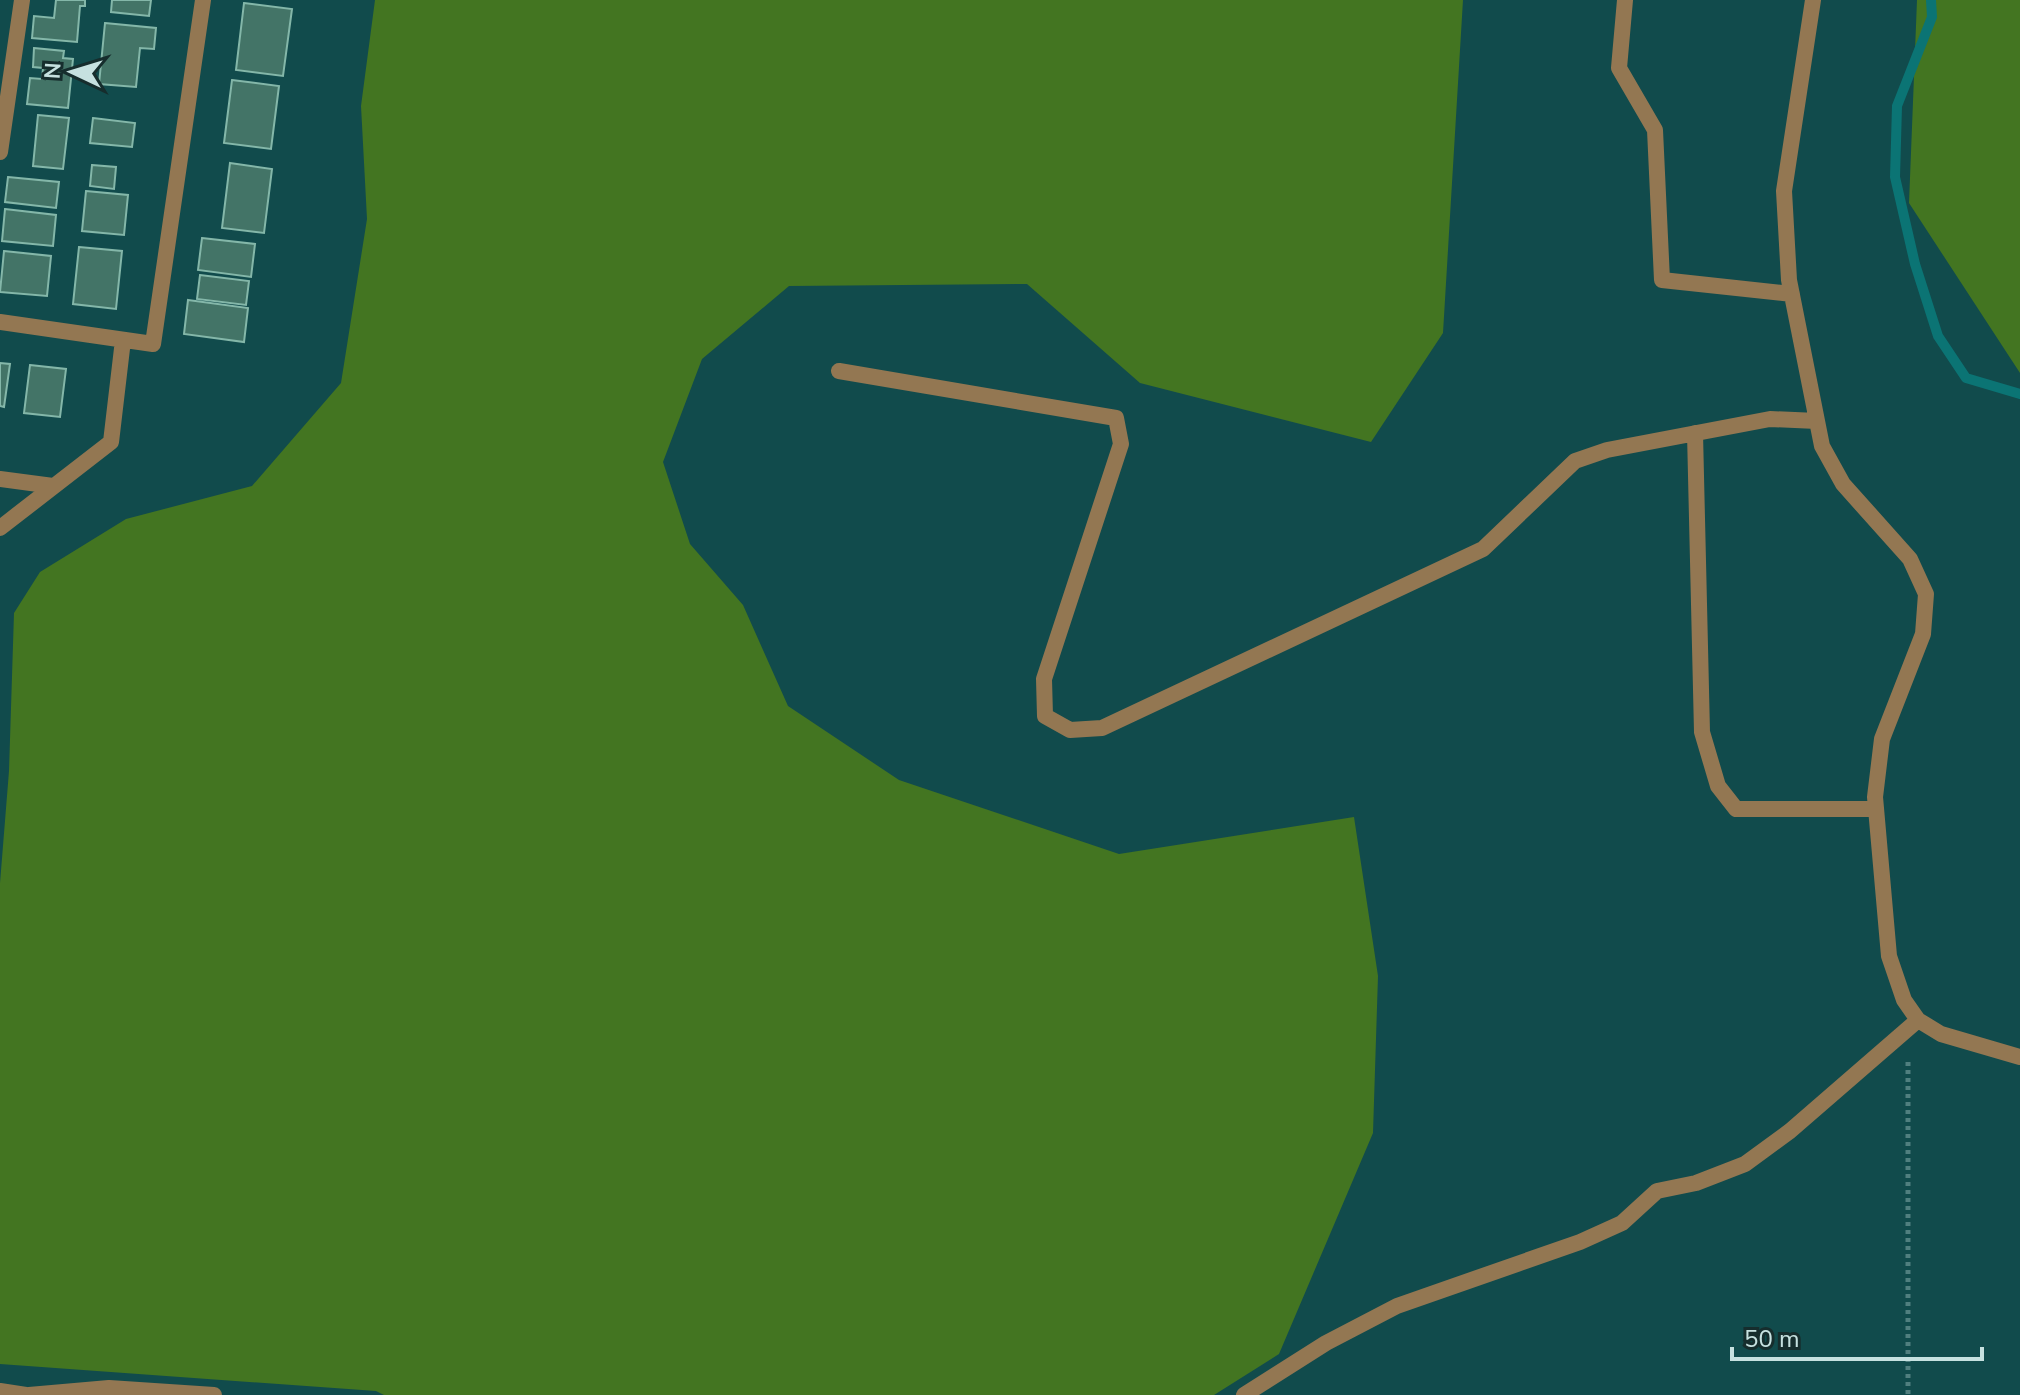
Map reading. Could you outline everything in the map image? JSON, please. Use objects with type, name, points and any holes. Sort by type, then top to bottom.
[{"type":"street","points":[[0,152],[22,0]]},
{"type":"street","points":[[0,322],[153,344],[203,0]]},
{"type":"street","points":[[1625,0],[1619,68],[1655,130],[1662,280],[1792,294]]},
{"type":"street","points":[[1813,0],[1784,191],[1792,294],[1822,446],[1843,484],[1910,559],[1926,594],[1923,634],[1882,739],[1876,809],[1889,956],[1913,1024],[2020,1057]]},
{"type":"street","points":[[0,528],[111,442],[123,340]]},
{"type":"street","points":[[839,371],[1116,418],[1121,444],[1044,679],[1045,716],[1070,730],[1102,728],[1483,549],[1575,461],[1607,450],[1770,419],[1817,421]]},
{"type":"street","points":[[1695,433],[1702,732],[1718,786],[1736,809],[1876,809]]},
{"type":"street","points":[[0,479],[53,486]]},
{"type":"street","points":[[1244,1395],[1326,1343],[1397,1306],[1580,1242],[1622,1223],[1657,1191],[1696,1183],[1745,1164],[1790,1131],[1913,1024]]},
{"type":"street","points":[[0,1391],[27,1395],[109,1388],[214,1395]]},
{"type":"path","points":[[1908,1395],[1913,1024]]},
{"type":"green space","points":[[375,0],[1463,0],[1443,333],[1371,442],[1140,383],[1027,284],[789,286],[702,359],[663,462],[690,544],[743,605],[788,706],[899,780],[1119,854],[1354,817],[1378,976],[1373,1133],[1279,1354],[1214,1395],[384,1395],[376,1391],[0,1364],[0,883],[9,771],[14,613],[40,572],[126,519],[252,486],[341,383],[367,219],[361,106]]},
{"type":"green space","points":[[1917,0],[2020,0],[2020,373],[1909,203]]},
{"type":"building","points":[[56,0],[85,0],[85,6],[80,6],[77,42],[32,38],[34,16],[54,18]]},
{"type":"building","points":[[112,0],[151,0],[149,16],[111,12]]},
{"type":"building","points":[[244,3],[292,9],[283,76],[236,70]]},
{"type":"building","points":[[105,23],[156,28],[154,49],[140,48],[136,87],[99,84]]},
{"type":"building","points":[[34,48],[64,51],[63,58],[73,59],[68,108],[27,104],[30,78],[42,79],[43,68],[33,67]]},
{"type":"building","points":[[232,80],[279,86],[271,149],[224,143]]},
{"type":"building","points":[[38,115],[69,118],[63,169],[33,166]]},
{"type":"building","points":[[93,118],[135,123],[132,147],[90,143]]},
{"type":"building","points":[[230,163],[272,169],[264,233],[222,228]]},
{"type":"building","points":[[92,165],[116,167],[114,189],[90,186]]},
{"type":"building","points":[[8,177],[59,182],[56,208],[5,202]]},
{"type":"building","points":[[86,191],[128,195],[124,235],[82,231]]},
{"type":"building","points":[[5,209],[56,215],[53,246],[2,241]]},
{"type":"building","points":[[202,238],[255,244],[251,277],[198,270]]},
{"type":"building","points":[[79,247],[122,251],[116,309],[73,304]]},
{"type":"building","points":[[4,251],[51,256],[47,296],[0,292]]},
{"type":"building","points":[[200,275],[249,281],[246,305],[197,299]]},
{"type":"building","points":[[188,300],[248,308],[244,342],[184,334]]},
{"type":"building","points":[[0,363],[10,364],[4,407],[0,406]]},
{"type":"building","points":[[30,365],[66,369],[60,417],[24,413]]},
{"type":"waterway","points":[[1931,0],[1932,17],[1897,106],[1895,177],[1915,264],[1938,336],[1966,378],[2020,394]]}]
